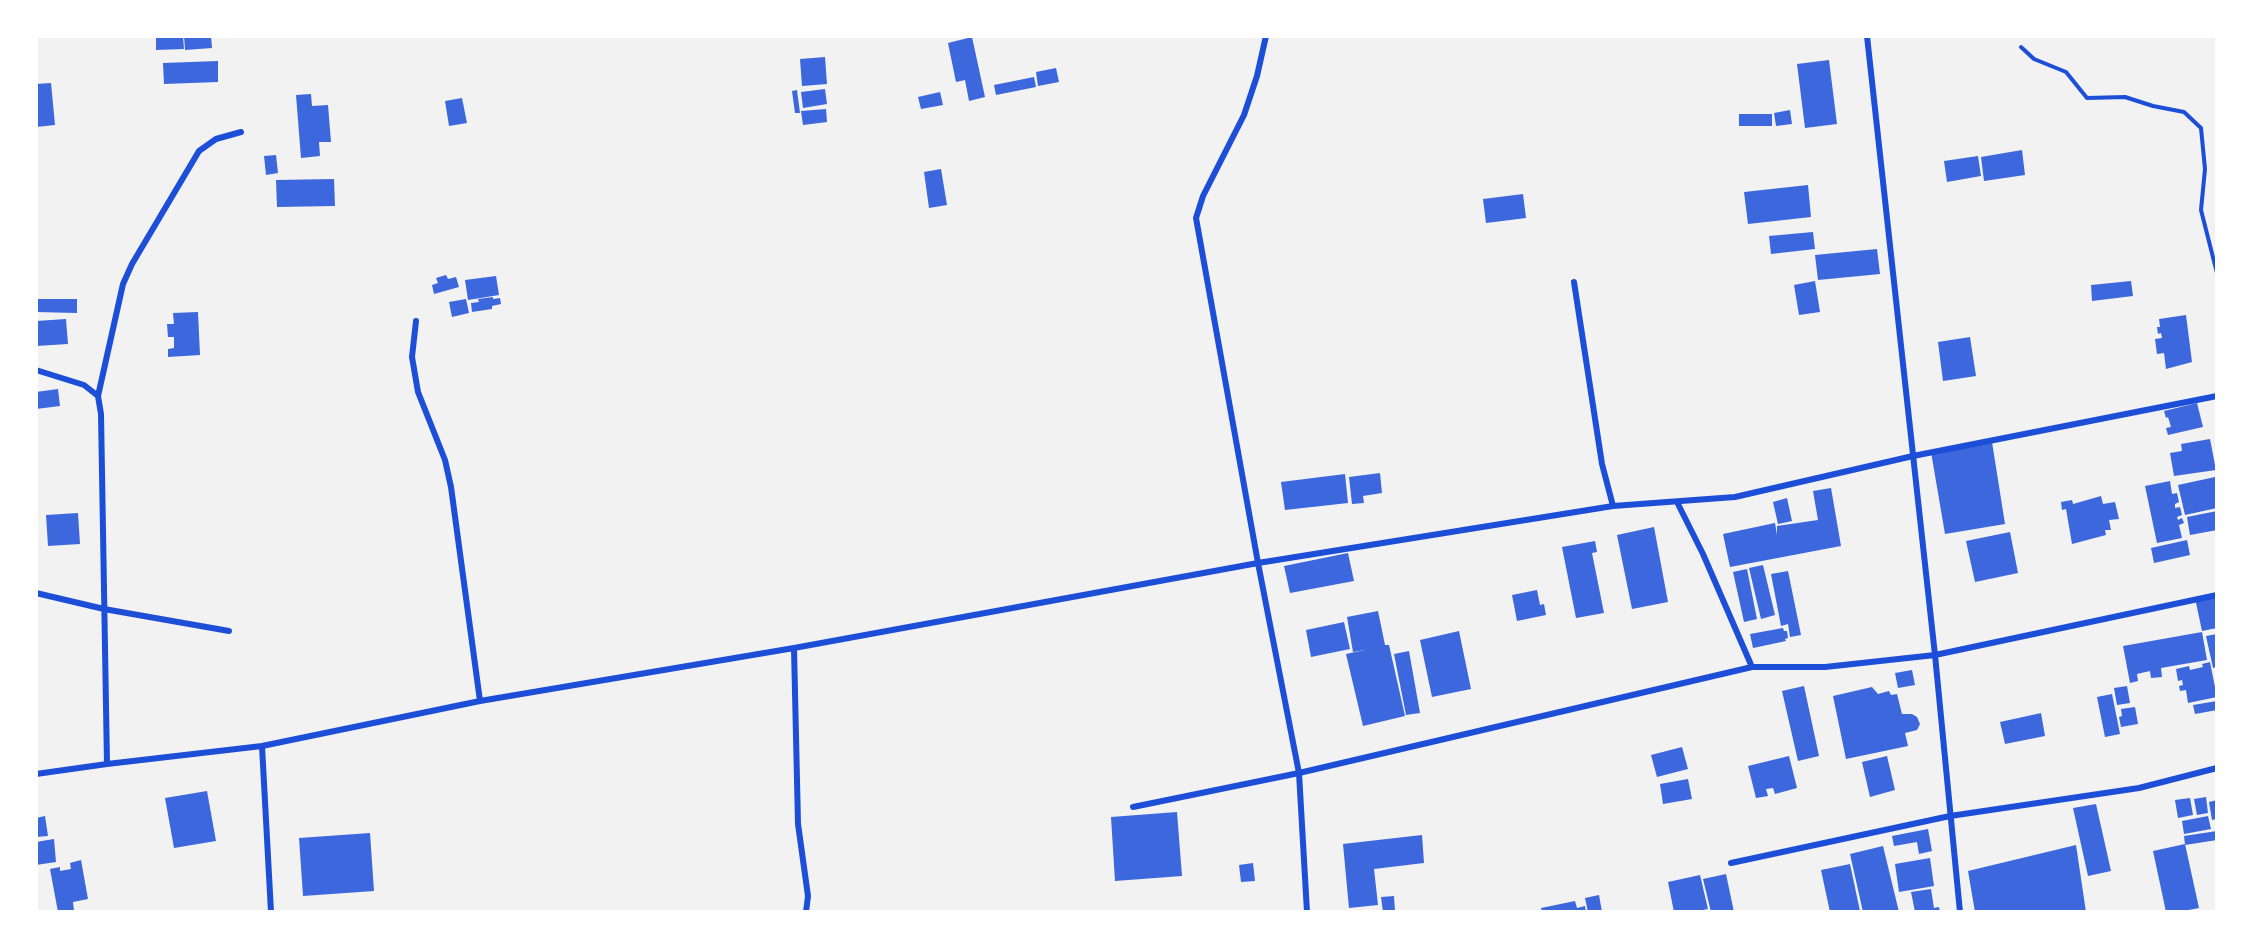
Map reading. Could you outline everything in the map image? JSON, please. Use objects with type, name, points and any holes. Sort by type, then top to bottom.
[{"type":"street","points":[[1266,36],[1257,76],[1244,115],[1203,196],[1196,218],[1258,563],[1299,773],[1307,912]]},
{"type":"street","points":[[1867,36],[1935,656],[1960,912]]},
{"type":"street","points":[[107,764],[101,414],[98,396],[123,284],[132,264],[199,151],[216,139],[241,132]]},
{"type":"street","points":[[1574,282],[1602,464],[1613,506]]},
{"type":"street","points":[[416,321],[412,357],[418,392],[445,460],[451,487],[480,702]]},
{"type":"street","points":[[36,370],[84,384],[98,396]]},
{"type":"street","points":[[36,774],[261,746],[480,702],[794,648],[1258,563],[1613,506],[1735,497],[1913,456],[2217,396]]},
{"type":"street","points":[[1677,502],[1704,554],[1752,667]]},
{"type":"street","points":[[36,593],[105,609],[229,631]]},
{"type":"street","points":[[1133,807],[1299,773],[1752,667],[1825,667],[1935,656],[2217,595]]},
{"type":"street","points":[[794,648],[798,824],[807,874],[806,912]]},
{"type":"street","points":[[261,746],[271,912]]},
{"type":"street","points":[[1731,863],[1950,816],[2139,788],[2217,768]]},
{"type":"path","points":[[2021,47],[2034,59],[2066,72],[2087,98],[2125,97],[2153,106],[2184,112],[2201,128],[2205,169],[2201,210],[2217,273]]},
{"type":"building","points":[[156,36],[183,36],[184,49],[156,50]]},
{"type":"building","points":[[184,36],[211,36],[212,48],[185,50]]},
{"type":"building","points":[[972,37],[985,97],[969,101],[965,80],[956,82],[948,43]]},
{"type":"building","points":[[825,57],[827,84],[802,86],[800,59]]},
{"type":"building","points":[[1829,60],[1837,124],[1805,128],[1797,64]]},
{"type":"building","points":[[218,61],[218,82],[164,84],[163,63]]},
{"type":"building","points":[[1056,68],[1059,82],[1038,86],[1036,72]]},
{"type":"building","points":[[1034,77],[1036,87],[996,95],[994,85]]},
{"type":"building","points":[[51,83],[55,125],[36,127],[36,84]]},
{"type":"building","points":[[825,89],[827,104],[803,108],[801,92]]},
{"type":"building","points":[[797,90],[800,113],[795,113],[792,91]]},
{"type":"building","points":[[940,92],[943,105],[921,109],[918,97]]},
{"type":"building","points":[[311,94],[312,106],[328,105],[331,142],[319,142],[320,156],[301,158],[296,95]]},
{"type":"building","points":[[462,98],[467,123],[449,126],[445,101]]},
{"type":"building","points":[[826,109],[827,122],[803,125],[801,111]]},
{"type":"building","points":[[1790,110],[1792,124],[1776,126],[1774,113]]},
{"type":"building","points":[[1739,114],[1772,114],[1772,126],[1739,126]]},
{"type":"building","points":[[2022,150],[2025,175],[1984,181],[1981,157]]},
{"type":"building","points":[[276,155],[278,173],[266,175],[264,156]]},
{"type":"building","points":[[1978,156],[1981,176],[1947,182],[1944,161]]},
{"type":"building","points":[[941,169],[947,205],[929,208],[924,172]]},
{"type":"building","points":[[334,179],[335,206],[277,207],[276,180]]},
{"type":"building","points":[[1808,185],[1811,217],[1748,224],[1744,192]]},
{"type":"building","points":[[1523,194],[1526,218],[1486,223],[1483,199]]},
{"type":"building","points":[[1813,232],[1815,249],[1771,254],[1769,236]]},
{"type":"building","points":[[1877,249],[1880,274],[1818,280],[1815,255]]},
{"type":"building","points":[[446,275],[448,279],[456,277],[459,287],[434,294],[432,285],[438,283],[436,278]]},
{"type":"building","points":[[496,276],[499,295],[468,300],[465,280]]},
{"type":"building","points":[[1815,281],[1820,312],[1799,315],[1794,285]]},
{"type":"building","points":[[2131,281],[2133,296],[2092,301],[2091,285]]},
{"type":"building","points":[[493,297],[493,299],[500,298],[501,304],[492,306],[492,309],[472,312],[471,303],[479,302],[478,299]]},
{"type":"building","points":[[36,299],[77,299],[77,313],[36,312]]},
{"type":"building","points":[[466,299],[469,313],[452,317],[449,302]]},
{"type":"building","points":[[198,312],[200,355],[168,357],[168,349],[174,348],[174,337],[168,337],[167,324],[174,324],[173,313]]},
{"type":"building","points":[[2186,315],[2192,362],[2166,369],[2164,353],[2157,354],[2155,339],[2162,338],[2161,333],[2158,334],[2159,319]]},
{"type":"building","points":[[66,319],[68,344],[36,346],[36,321]]},
{"type":"building","points":[[1970,337],[1976,376],[1943,381],[1938,342]]},
{"type":"building","points":[[58,389],[60,406],[36,409],[36,392]]},
{"type":"building","points":[[2197,403],[2203,427],[2168,435],[2166,428],[2171,427],[2164,411]]},
{"type":"building","points":[[2210,439],[2216,470],[2174,476],[2170,453],[2182,451],[2181,444]]},
{"type":"building","points":[[1992,442],[2005,524],[1945,534],[1931,452]]},
{"type":"building","points":[[1380,473],[1382,493],[1363,496],[1364,503],[1352,504],[1349,477]]},
{"type":"building","points":[[1345,474],[1348,503],[1285,510],[1281,482]]},
{"type":"building","points":[[2215,477],[2217,508],[2185,515],[2178,485]]},
{"type":"building","points":[[2170,481],[2172,494],[2177,493],[2179,502],[2175,504],[2175,508],[2180,507],[2182,515],[2177,517],[2178,520],[2182,518],[2184,523],[2179,525],[2182,538],[2157,543],[2145,486]]},
{"type":"building","points":[[1831,488],[1841,546],[1730,567],[1723,534],[1775,523],[1777,535],[1777,526],[1818,520],[1813,491]]},
{"type":"building","points":[[2101,496],[2103,504],[2115,502],[2119,519],[2109,520],[2111,530],[2105,530],[2106,535],[2072,544],[2066,509],[2062,510],[2061,502],[2072,500],[2073,504]]},
{"type":"building","points":[[1787,498],[1792,521],[1778,524],[1773,502]]},
{"type":"building","points":[[2217,511],[2217,530],[2190,535],[2187,517]]},
{"type":"building","points":[[78,513],[80,544],[48,546],[46,515]]},
{"type":"building","points":[[1654,527],[1668,602],[1632,609],[1617,535]]},
{"type":"building","points":[[2010,532],[2018,573],[1975,582],[1966,541]]},
{"type":"building","points":[[2187,540],[2190,555],[2154,563],[2151,548]]},
{"type":"building","points":[[1595,541],[1597,552],[1592,553],[1604,613],[1576,618],[1562,547]]},
{"type":"building","points":[[1348,553],[1354,581],[1290,593],[1284,566]]},
{"type":"building","points":[[1763,565],[1775,615],[1761,619],[1749,568]]},
{"type":"building","points":[[1747,569],[1757,619],[1744,622],[1733,572]]},
{"type":"building","points":[[1788,571],[1801,635],[1790,637],[1788,624],[1781,626],[1771,574]]},
{"type":"building","points":[[1537,590],[1540,605],[1544,604],[1546,615],[1517,621],[1512,595]]},
{"type":"building","points":[[2217,594],[2217,628],[2202,631],[2195,598]]},
{"type":"building","points":[[1378,611],[1385,645],[1389,645],[1405,716],[1363,726],[1346,654],[1365,650],[1353,652],[1347,617]]},
{"type":"building","points":[[1344,622],[1350,649],[1311,657],[1306,630]]},
{"type":"building","points":[[1783,628],[1787,631],[1786,641],[1753,648],[1750,634]]},
{"type":"building","points":[[1459,631],[1471,689],[1432,697],[1420,640]]},
{"type":"building","points":[[2202,632],[2207,660],[2161,668],[2162,677],[2151,678],[2150,671],[2137,674],[2138,681],[2130,683],[2123,646]]},
{"type":"building","points":[[2217,634],[2217,667],[2213,668],[2206,636]]},
{"type":"building","points":[[1409,651],[1420,713],[1406,715],[1394,654]]},
{"type":"building","points":[[2210,662],[2217,697],[2188,703],[2186,690],[2180,691],[2179,686],[2183,685],[2182,680],[2178,681],[2176,669],[2189,666],[2190,670],[2203,667],[2202,664]]},
{"type":"building","points":[[1912,670],[1915,685],[1898,688],[1895,673]]},
{"type":"building","points":[[1804,686],[1819,756],[1798,761],[1782,691]]},
{"type":"building","points":[[2127,686],[2130,703],[2117,705],[2114,688]]},
{"type":"building","points":[[1872,687],[1878,694],[1889,691],[1891,695],[1897,694],[1902,714],[1912,714],[1917,717],[1920,724],[1917,730],[1905,733],[1908,746],[1846,759],[1833,696]]},
{"type":"building","points":[[2112,694],[2120,734],[2105,737],[2097,697]]},
{"type":"building","points":[[2217,701],[2217,710],[2195,714],[2193,705]]},
{"type":"building","points":[[2135,707],[2138,724],[2121,727],[2119,717],[2122,716],[2121,709]]},
{"type":"building","points":[[2041,713],[2045,736],[2005,744],[2000,722]]},
{"type":"building","points":[[1682,747],[1688,769],[1657,777],[1651,755]]},
{"type":"building","points":[[1789,756],[1797,788],[1775,794],[1773,788],[1766,789],[1768,796],[1756,798],[1748,766]]},
{"type":"building","points":[[1887,756],[1895,790],[1870,797],[1862,762]]},
{"type":"building","points":[[1688,779],[1692,799],[1663,804],[1660,784]]},
{"type":"building","points":[[207,791],[216,841],[174,848],[165,798]]},
{"type":"building","points":[[2206,797],[2208,813],[2197,815],[2194,799]]},
{"type":"building","points":[[2190,798],[2193,815],[2178,818],[2175,800]]},
{"type":"building","points":[[2217,800],[2217,819],[2212,820],[2209,802]]},
{"type":"building","points":[[2096,804],[2111,871],[2088,876],[2073,808]]},
{"type":"building","points":[[1177,812],[1182,876],[1115,881],[1111,817]]},
{"type":"building","points":[[45,816],[48,836],[36,837],[36,818]]},
{"type":"building","points":[[2208,816],[2211,829],[2184,834],[2182,821]]},
{"type":"building","points":[[1928,829],[1932,851],[1919,854],[1917,842],[1894,846],[1892,836]]},
{"type":"building","points":[[2217,831],[2217,840],[2185,845],[2184,836]]},
{"type":"building","points":[[370,833],[374,891],[303,896],[299,838]]},
{"type":"building","points":[[1422,835],[1424,863],[1374,869],[1378,905],[1349,908],[1343,844]]},
{"type":"building","points":[[54,839],[56,862],[36,865],[36,842]]},
{"type":"building","points":[[2185,844],[2199,908],[2166,912],[2153,851]]},
{"type":"building","points":[[2076,845],[2086,912],[1975,912],[1968,871]]},
{"type":"building","points":[[1883,846],[1899,912],[1863,912],[1850,854]]},
{"type":"building","points":[[1930,858],[1934,886],[1899,892],[1895,864]]},
{"type":"building","points":[[81,860],[88,899],[73,902],[74,911],[58,912],[50,869],[60,867],[60,871],[71,869],[70,863]]},
{"type":"building","points":[[1253,863],[1255,881],[1241,882],[1239,865]]},
{"type":"building","points":[[1850,864],[1860,911],[1830,912],[1821,870]]},
{"type":"building","points":[[1726,874],[1734,912],[1711,912],[1703,879]]},
{"type":"building","points":[[1700,875],[1708,909],[1674,912],[1668,882]]},
{"type":"building","points":[[1931,889],[1934,908],[1939,907],[1940,912],[1915,912],[1911,892]]},
{"type":"building","points":[[1599,895],[1602,912],[1588,912],[1585,898]]},
{"type":"building","points":[[1394,896],[1395,911],[1383,912],[1381,897]]},
{"type":"building","points":[[1575,901],[1577,908],[1585,906],[1586,912],[1542,912],[1541,908]]}]
